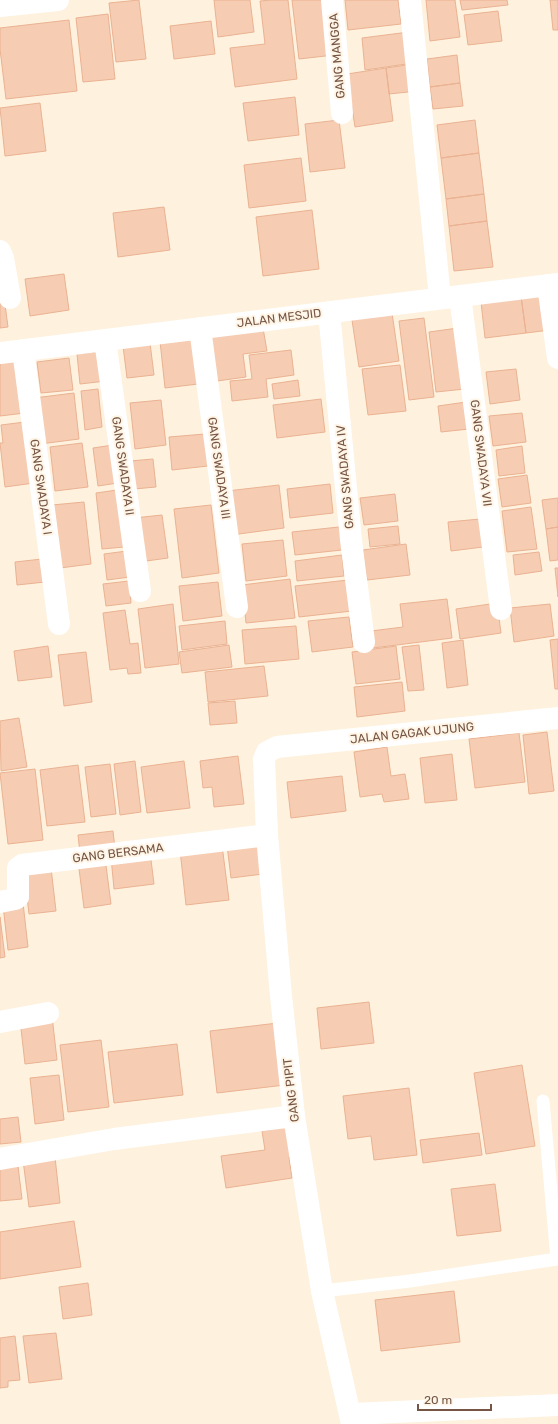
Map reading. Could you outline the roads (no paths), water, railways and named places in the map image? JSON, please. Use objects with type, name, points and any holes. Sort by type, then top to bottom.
[{"type":"street","points":[[0,6],[58,0]]},
{"type":"street","name":"GANG MANGGA","points":[[332,0],[342,113]]},
{"type":"street","name":"GANG SWADAYA VII","points":[[410,0],[450,297],[501,609]]},
{"type":"street","points":[[0,251],[3,258],[10,298]]},
{"type":"street","points":[[553,284],[558,358]]},
{"type":"street","name":"JALAN MESJID","points":[[0,353],[553,284]]},
{"type":"street","name":"GANG SWADAYA IV","points":[[329,312],[351,540],[364,642]]},
{"type":"street","name":"GANG SWADAYA III","points":[[200,328],[237,607]]},
{"type":"street","name":"GANG SWADAYA II","points":[[105,340],[140,591]]},
{"type":"street","name":"GANG SWADAYA I","points":[[23,350],[59,624]]},
{"type":"street","name":"JALAN GAGAK UJUNG","points":[[267,752],[277,747],[558,718]]},
{"type":"street","name":"GANG PIPIT","points":[[267,752],[264,759],[267,835],[280,996],[294,1116],[322,1291],[351,1419]]},
{"type":"street","name":"GANG BERSAMA","points":[[0,902],[18,897],[18,868],[22,865],[267,835]]},
{"type":"street","points":[[0,1022],[48,1014]]},
{"type":"street","points":[[0,1159],[114,1139],[294,1116]]},
{"type":"street","points":[[351,1419],[558,1404]]},
{"type":"lane","points":[[322,1291],[410,1281],[558,1259],[543,1100]]}]
